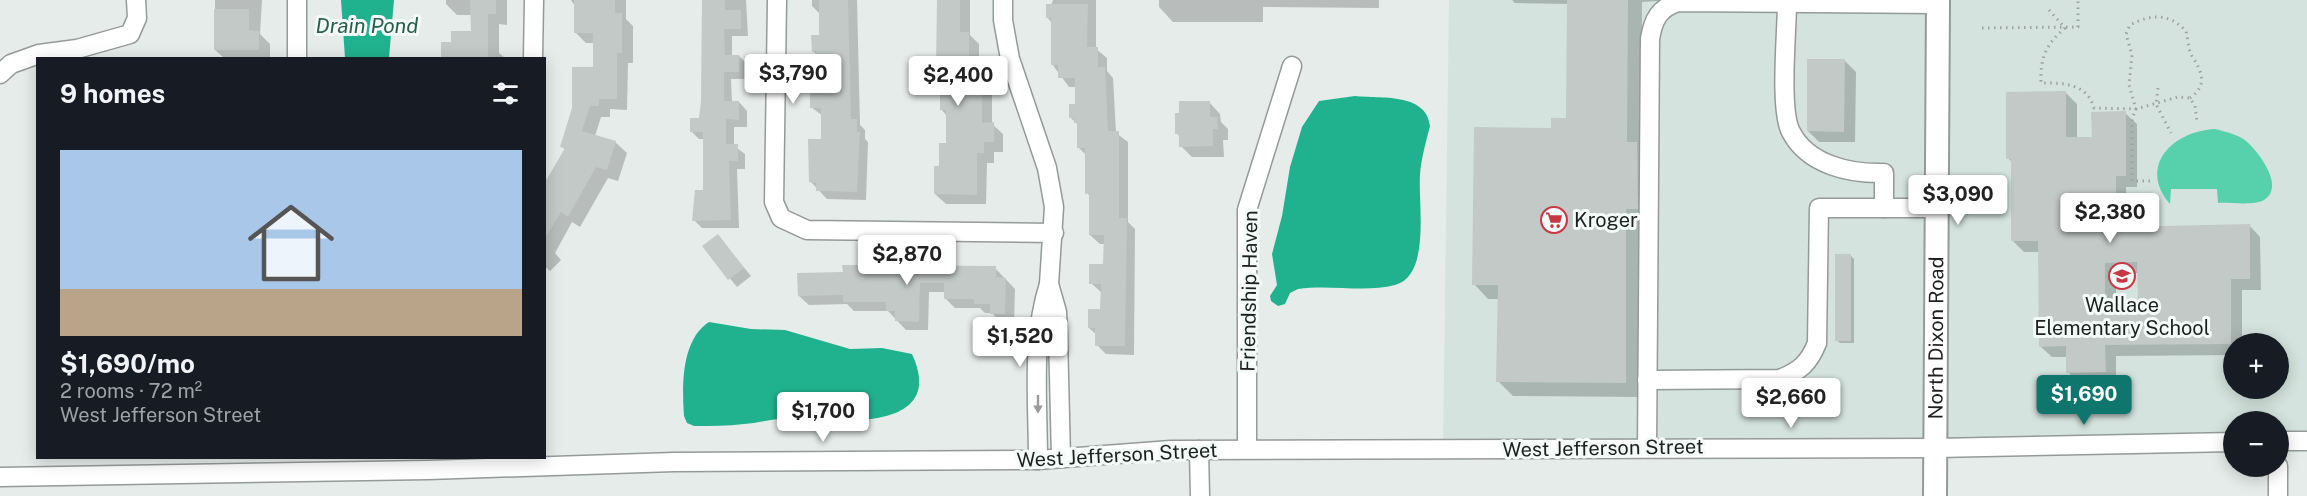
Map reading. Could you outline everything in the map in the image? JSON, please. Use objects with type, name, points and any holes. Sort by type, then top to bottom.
[{"type":"main road","name":"North Dixon Road","points":[[1935,496],[1938,2]]},
{"type":"street","points":[[0,74],[11,64],[39,54],[77,49],[130,34],[137,18],[136,0]]},
{"type":"street","points":[[297,0],[297,57]]},
{"type":"street","points":[[532,57],[534,0]]},
{"type":"street","points":[[777,0],[774,202],[781,218],[807,230],[1054,233]]},
{"type":"street","points":[[1003,0],[1003,20],[1010,59],[1047,168],[1053,207],[1054,233],[1049,284],[1040,311],[1038,334],[1038,460]]},
{"type":"street","points":[[1647,447],[1650,39],[1652,24],[1658,14],[1665,6],[1678,1],[1938,2]]},
{"type":"street","points":[[1787,3],[1786,103],[1790,132],[1806,150],[1828,164],[1859,172],[1884,173],[1884,208]]},
{"type":"street","name":"Friendship Haven","points":[[1247,449],[1247,210],[1292,66]]},
{"type":"street","points":[[1647,380],[1780,379],[1798,372],[1811,358],[1817,343],[1820,208],[1938,208]]},
{"type":"street","points":[[1049,284],[1057,312],[1061,459]]},
{"type":"street","points":[[2289,441],[2307,441]]},
{"type":"street","name":"West Jefferson Street","points":[[0,477],[428,464],[1038,460],[1247,449],[1936,448],[2223,442]]},
{"type":"street","points":[[1200,450],[1200,496]]},
{"type":"street","points":[[2278,477],[2278,496]]},
{"type":"path","points":[[1982,28],[2078,27],[2078,0]]},
{"type":"path","points":[[2049,10],[2065,28]]},
{"type":"path","points":[[2065,28],[2049,42],[2040,67],[2040,83],[2064,83],[2080,88],[2092,100],[2094,108],[2136,109],[2178,97],[2190,98],[2198,92],[2202,83],[2202,72],[2191,54],[2186,31],[2168,18],[2149,17],[2130,25],[2126,34],[2132,55],[2129,85],[2136,109],[2132,119],[2132,181],[2150,181]]},
{"type":"path","points":[[2158,88],[2156,104],[2171,133]]},
{"type":"path","points":[[2190,98],[2195,106],[2198,122]]},
{"type":"shaded area","points":[[1449,0],[2307,0],[2307,441],[2289,442],[2289,411],[2223,411],[2223,442],[1443,450]]},
{"type":"shaded area","points":[[2215,129],[2243,139],[2257,153],[2271,178],[2270,194],[2264,200],[2254,203],[2218,203],[2217,189],[2171,189],[2170,204],[2161,190],[2157,176],[2159,164],[2165,153],[2174,143],[2186,136]]},
{"type":"water","name":"Drain Pond","points":[[341,0],[394,0],[389,57],[345,57]]},
{"type":"water","points":[[1355,96],[1400,99],[1420,107],[1427,115],[1430,126],[1421,169],[1420,237],[1414,268],[1406,279],[1395,285],[1371,288],[1298,289],[1290,293],[1285,304],[1278,306],[1271,301],[1270,296],[1277,285],[1272,254],[1282,216],[1290,167],[1302,127],[1319,101]]},
{"type":"water","points":[[709,322],[751,329],[785,330],[850,349],[882,348],[912,354],[919,380],[915,398],[901,410],[881,417],[832,421],[784,419],[731,425],[694,426],[687,423],[684,416],[685,364],[693,340]]},
{"type":"building","points":[[470,0],[496,0],[496,14],[488,14],[488,57],[441,57],[441,42],[451,42],[451,31],[471,31]]},
{"type":"building","points":[[574,0],[615,0],[615,13],[622,13],[622,53],[617,53],[617,99],[599,99],[599,106],[590,106],[582,131],[616,141],[607,170],[596,167],[568,217],[561,212],[546,237],[546,181],[565,148],[560,147],[572,108],[572,67],[593,67],[593,33],[574,33]]},
{"type":"building","points":[[702,0],[725,0],[725,10],[741,10],[741,29],[724,29],[725,55],[739,55],[739,72],[724,72],[724,101],[739,101],[739,120],[726,119],[726,144],[738,144],[738,161],[729,161],[731,220],[692,221],[695,190],[703,190],[703,132],[690,132],[690,118],[699,118],[701,101]]},
{"type":"building","points":[[819,0],[848,0],[851,119],[857,119],[857,132],[860,132],[857,192],[816,191],[816,183],[809,182],[808,139],[821,139],[821,108],[810,108],[810,92],[816,92],[817,80],[816,51],[812,52],[811,35],[819,35]]},
{"type":"building","points":[[937,0],[960,0],[960,32],[969,32],[969,80],[982,80],[982,123],[994,122],[994,142],[984,142],[984,153],[977,153],[977,195],[934,194],[934,166],[939,166],[939,143],[946,143],[946,110],[940,110],[940,69],[936,69]]},
{"type":"building","points":[[1567,0],[1628,0],[1627,142],[1637,142],[1638,209],[1626,209],[1626,383],[1496,382],[1498,285],[1472,285],[1474,127],[1551,128],[1551,118],[1566,118]]},
{"type":"building","points":[[1046,4],[1088,4],[1087,47],[1098,47],[1098,67],[1105,67],[1108,131],[1119,131],[1119,218],[1127,218],[1125,346],[1095,346],[1095,328],[1088,328],[1088,309],[1100,309],[1101,284],[1089,284],[1089,264],[1103,264],[1104,235],[1089,235],[1089,193],[1085,194],[1085,148],[1077,148],[1077,123],[1074,123],[1074,118],[1069,118],[1069,104],[1075,104],[1075,78],[1058,78],[1058,65],[1051,65],[1051,18],[1046,18]]},
{"type":"building","points":[[214,9],[249,9],[249,30],[259,31],[259,50],[214,50]]},
{"type":"building","points":[[1807,59],[1845,59],[1844,132],[1807,131]]},
{"type":"building","points":[[2066,91],[2066,137],[2092,137],[2091,112],[2126,111],[2126,176],[2116,176],[2116,214],[2122,214],[2122,227],[2250,224],[2250,279],[2231,279],[2231,333],[2223,333],[2223,344],[2105,345],[2106,372],[2066,373],[2066,346],[2039,347],[2038,241],[2011,241],[2011,159],[2006,159],[2006,92]],"holes":[[[2137,262],[2138,305],[2105,305],[2105,263]]]},
{"type":"building","points":[[1179,101],[1210,101],[1210,117],[1217,117],[1218,129],[1213,129],[1213,146],[1179,147],[1179,134],[1175,134],[1175,113],[1179,113]]},
{"type":"building","points":[[718,234],[744,268],[728,280],[702,246]]},
{"type":"building","points":[[1835,254],[1851,254],[1851,341],[1835,341]]},
{"type":"building","points":[[842,265],[996,266],[996,277],[1006,278],[1005,314],[990,314],[990,304],[974,304],[974,299],[944,299],[944,283],[920,283],[919,322],[895,321],[895,311],[886,311],[886,302],[843,302],[843,295],[798,296],[797,273],[843,272]]},
{"type":"place","name":"Kroger","points":[[1554,220]]},
{"type":"place","name":"Wallace Elementary School","points":[[2122,276]]}]
